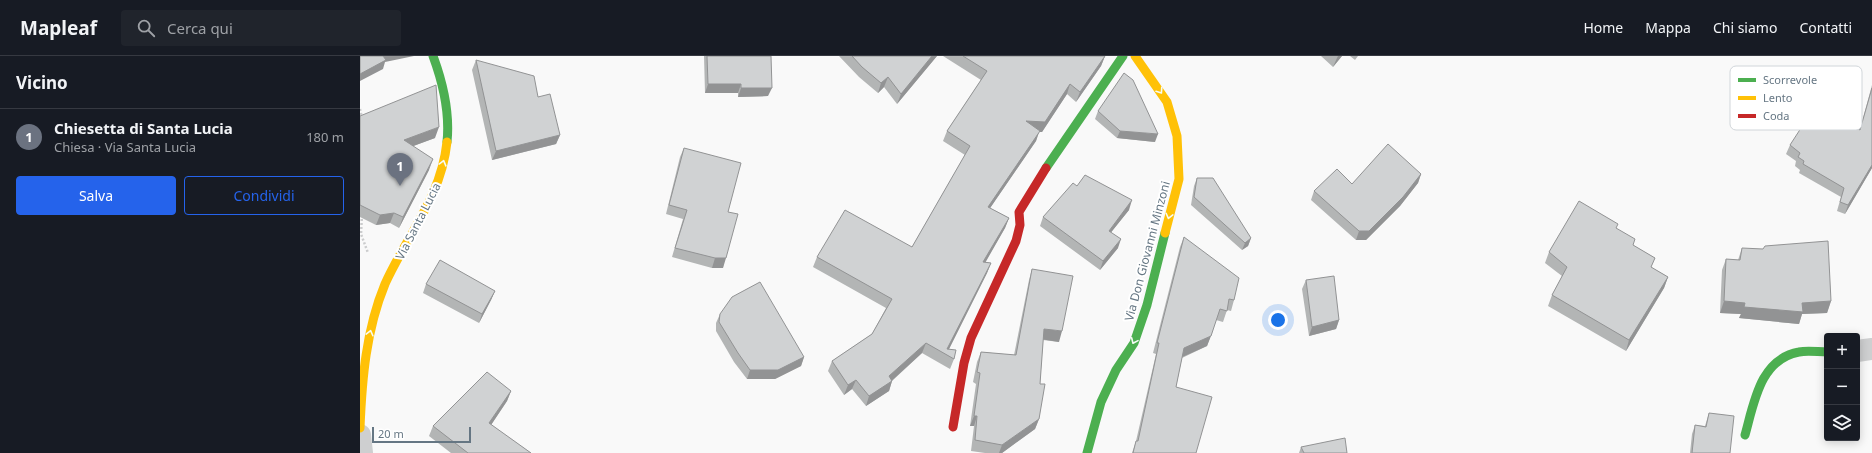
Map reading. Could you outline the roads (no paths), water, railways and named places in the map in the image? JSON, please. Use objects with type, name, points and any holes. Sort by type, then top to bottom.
[{"type":"street","name":"Via Santa Lucia","points":[[360,428],[362,378],[370,333],[384,290],[436,188],[446,154],[448,126],[446,99],[440,72],[433,56]]},
{"type":"street","points":[[953,427],[964,363],[971,338],[1016,241],[1020,225],[1019,212],[1029,194],[1123,56]]},
{"type":"street","name":"Via Don Giovanni Minzoni","points":[[1087,453],[1100,402],[1116,370],[1134,344],[1147,305],[1179,179],[1177,136],[1167,102],[1136,56]]},
{"type":"street","points":[[1860,351],[1872,350]]},
{"type":"street","points":[[1745,434],[1760,382],[1768,370],[1779,359],[1798,352],[1824,352]]},
{"type":"street","points":[[360,435],[362,453]]},
{"type":"place","name":"Chiesetta di Santa Lucia","points":[[400,186]]}]
